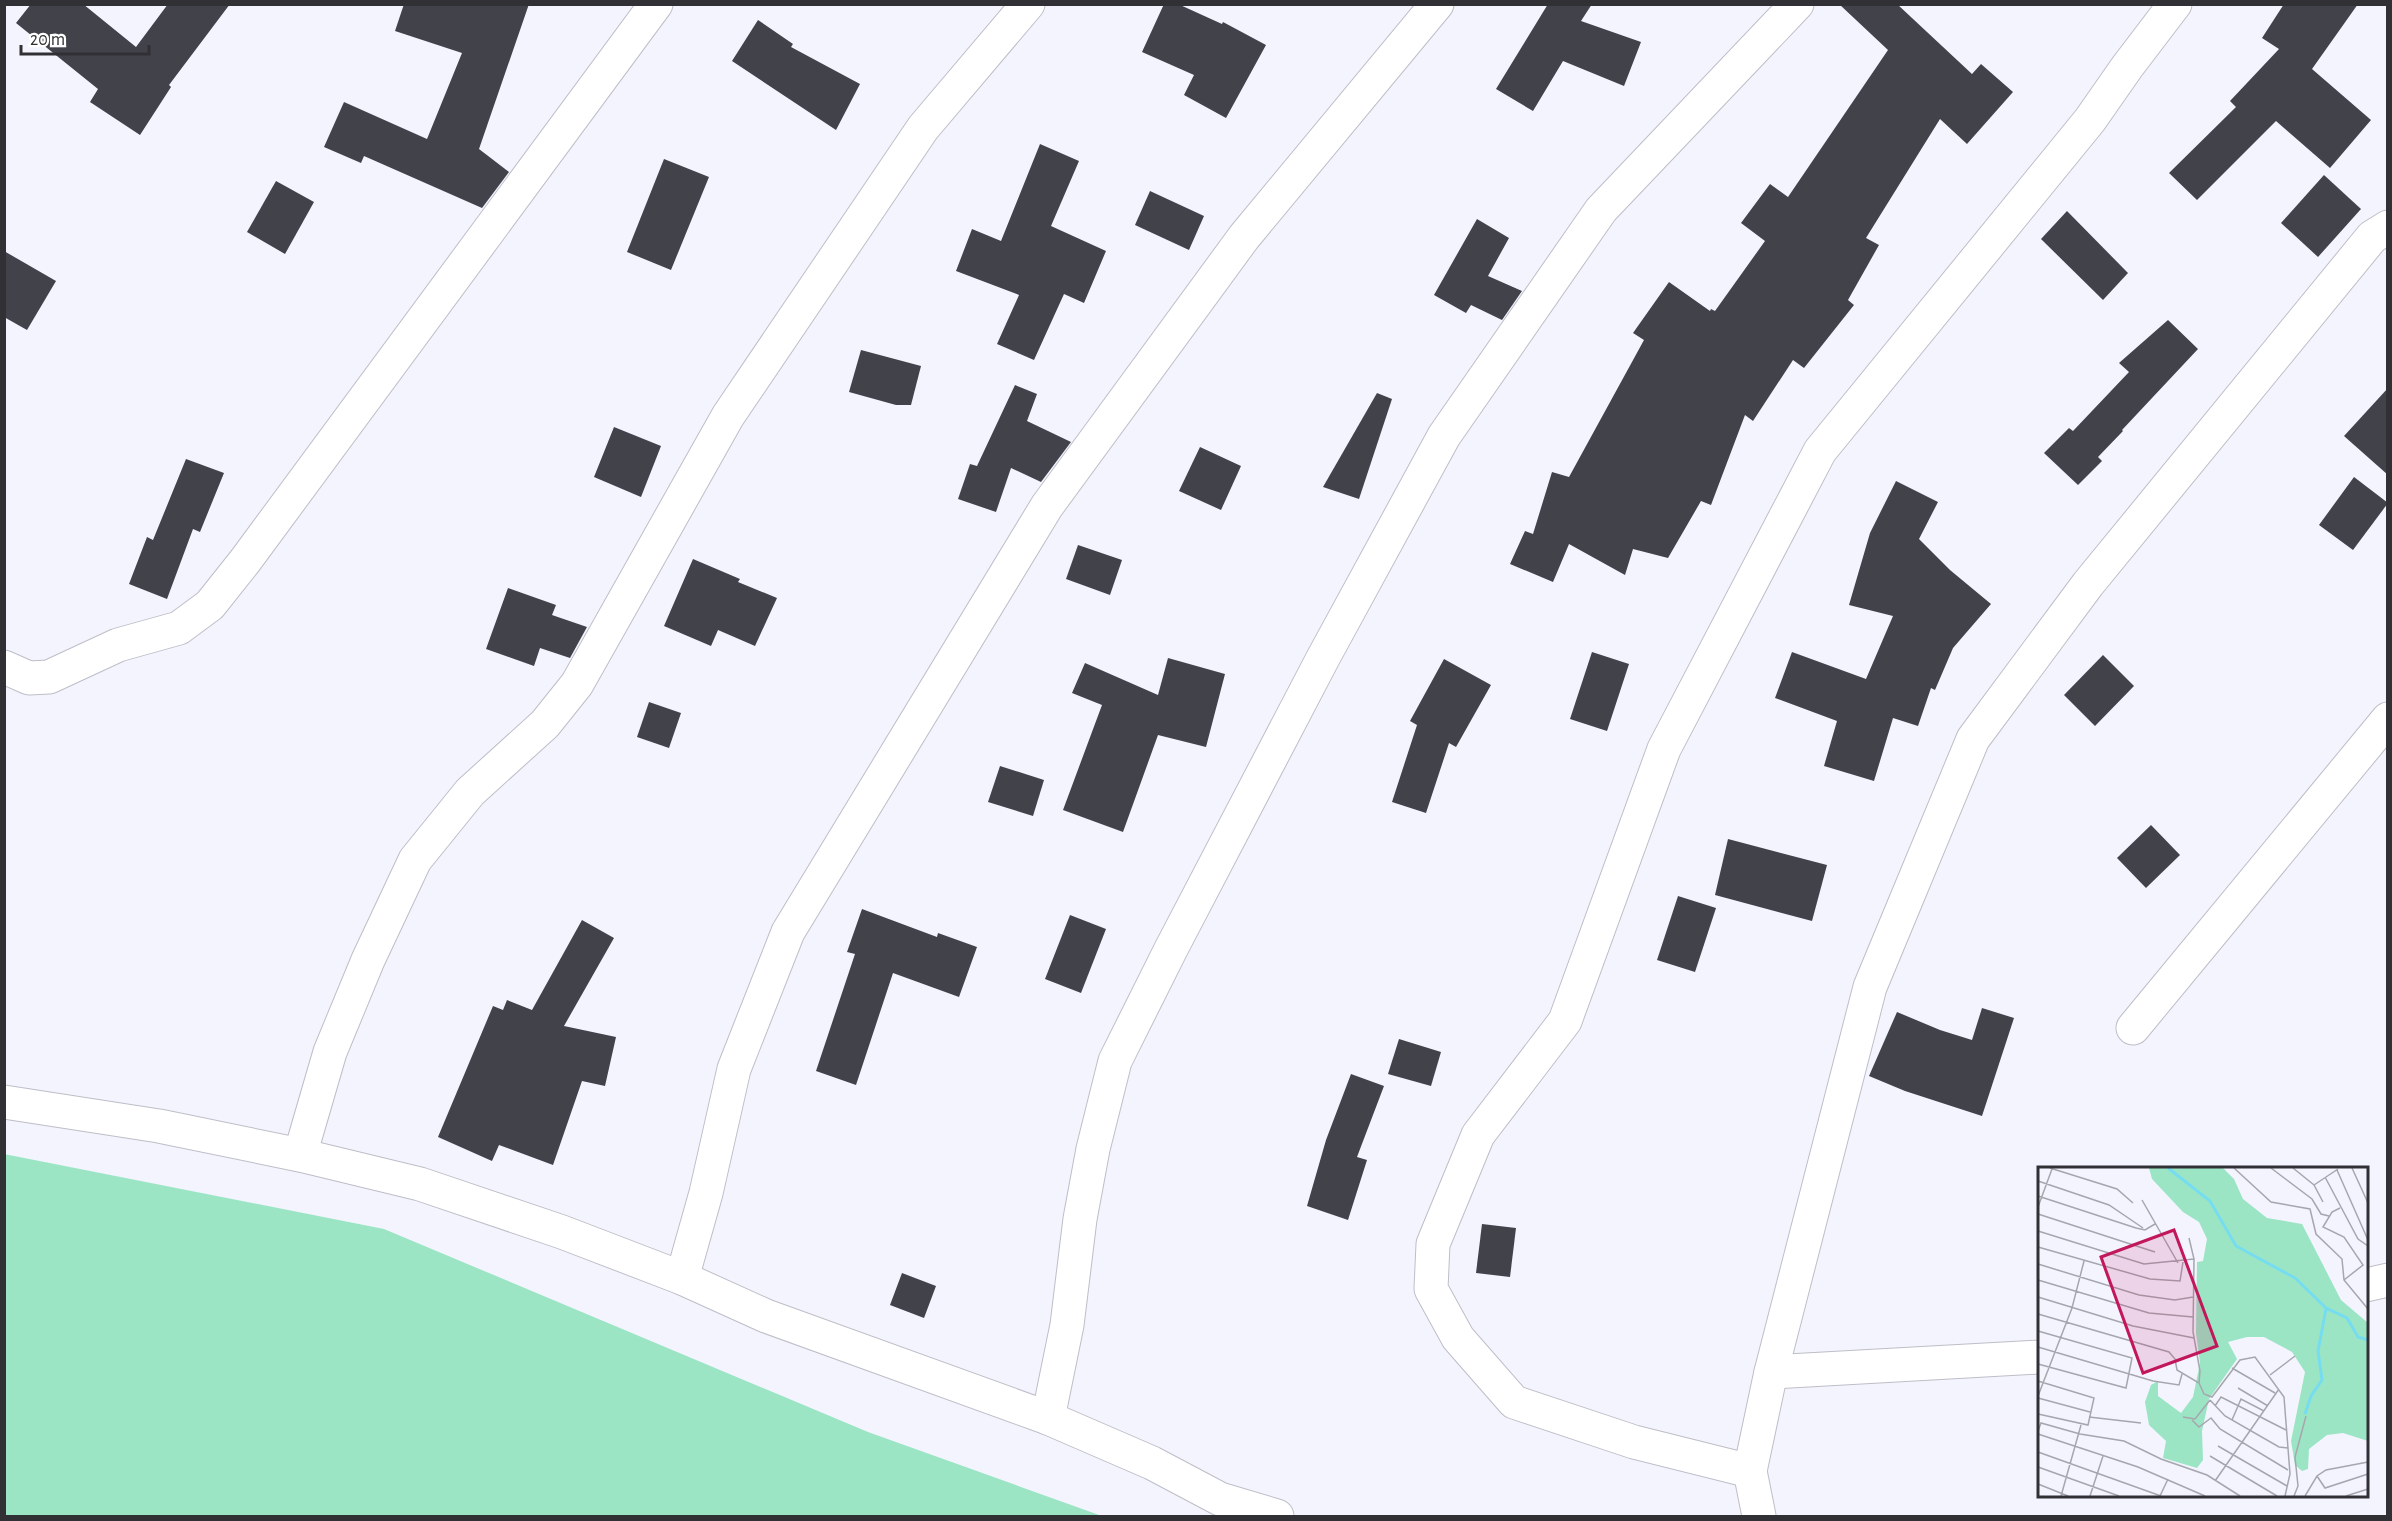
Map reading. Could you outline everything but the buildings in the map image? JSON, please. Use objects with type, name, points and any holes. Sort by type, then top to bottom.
[{"type":"street","points":[[4,667],[29,678],[49,677],[118,645],[179,628],[210,605],[245,561],[656,4]]},
{"type":"street","points":[[300,1155],[330,1053],[368,960],[415,860],[470,792],[545,724],[577,684],[728,416],[923,128],[1028,4]]},
{"type":"street","points":[[682,1278],[706,1193],[734,1069],[788,932],[1047,506],[1244,237],[1437,4]]},
{"type":"street","points":[[1048,1418],[1067,1325],[1080,1219],[1093,1149],[1115,1061],[1170,949],[1323,658],[1444,435],[1601,210],[1797,4]]},
{"type":"street","points":[[1750,1471],[1634,1442],[1514,1402],[1458,1338],[1431,1289],[1433,1244],[1478,1135],[1564,1021],[1664,748],[1820,451],[2090,120],[2175,4]]},
{"type":"street","points":[[1759,1516],[1750,1471],[1771,1372],[1870,987],[1973,739],[2088,584],[2372,237],[2388,226]]},
{"type":"street","points":[[2133,1028],[2388,719]]},
{"type":"street","points":[[4,1102],[159,1126],[300,1155],[420,1184],[562,1232],[682,1278],[766,1316],[1048,1418],[1152,1463],[1220,1499],[1277,1516]]},
{"type":"street","points":[[2368,1285],[2388,1280]]},
{"type":"street","points":[[1771,1372],[2038,1357]]},
{"type":"green space","points":[[4,1154],[384,1229],[868,1432],[1102,1516],[5,1516]]}]
